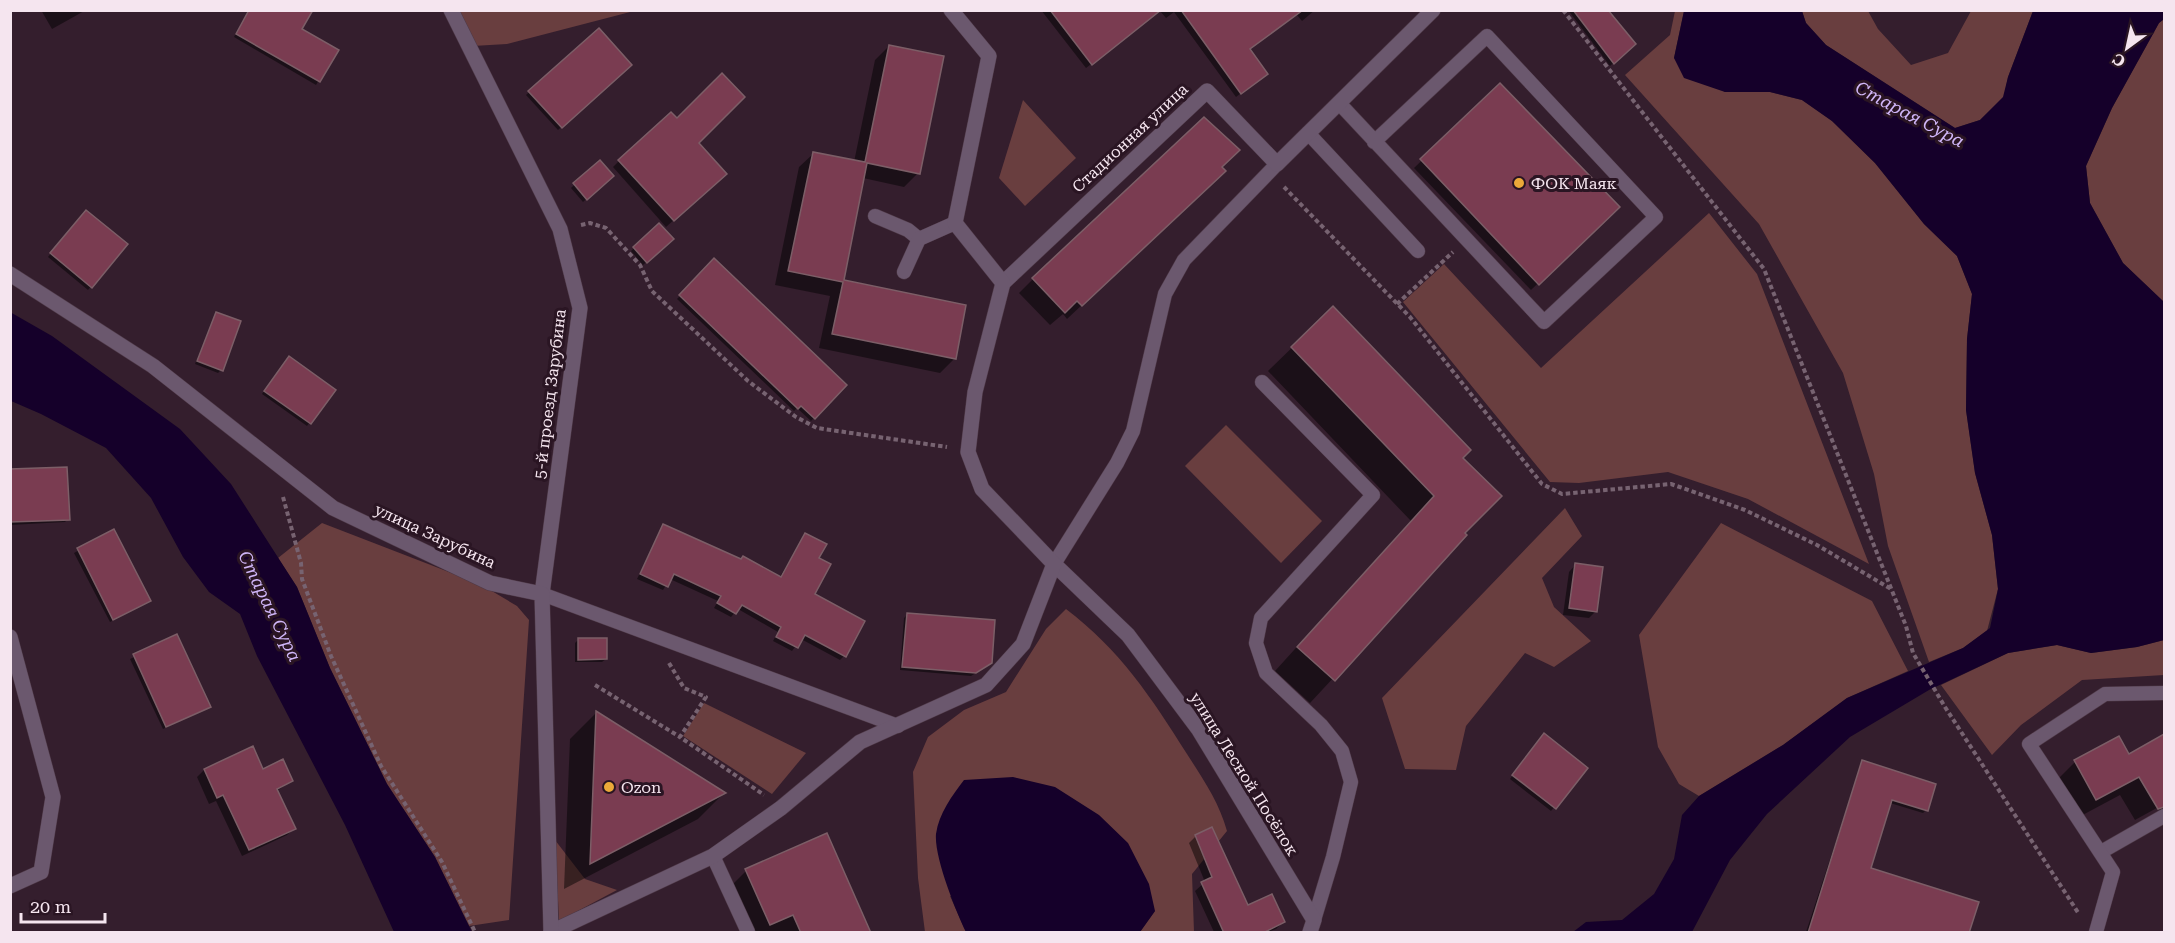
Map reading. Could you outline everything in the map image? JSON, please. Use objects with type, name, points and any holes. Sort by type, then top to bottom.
[{"type":"street","name":"5-й проезд Зарубина","points":[[451,10],[561,229],[580,308],[542,594],[551,932]]},
{"type":"street","points":[[951,10],[989,56],[955,223],[1003,283],[975,392],[968,452]]},
{"type":"street","points":[[1273,168],[1433,10]]},
{"type":"street","name":"Стадионная улица","points":[[1003,283],[1207,91],[1273,168]]},
{"type":"street","name":"улица Зарубина","points":[[10,274],[153,366],[285,471],[344,513],[490,583],[542,594]]},
{"type":"street","name":"улица Лесной Посёлок","points":[[968,452],[982,489],[1128,636],[1199,730],[1312,926]]},
{"type":"street","points":[[551,932],[713,856],[781,808],[860,742],[986,686],[1023,644],[1054,564]]},
{"type":"street","points":[[10,637],[53,797],[41,873],[10,886]]},
{"type":"lane","points":[[1339,103],[1374,142],[1544,321],[1656,217],[1487,36],[1374,142]]},
{"type":"lane","points":[[1308,133],[1418,251]]},
{"type":"lane","points":[[1054,564],[1117,463],[1133,431],[1165,294],[1184,260],[1273,168]]},
{"type":"lane","points":[[875,216],[909,230],[919,239]]},
{"type":"lane","points":[[904,272],[919,239],[955,223]]},
{"type":"lane","points":[[1262,382],[1373,495],[1261,618],[1256,643],[1266,673],[1321,724],[1342,751],[1351,782],[1333,857],[1312,926]]},
{"type":"lane","name":"улица Зарубина","points":[[542,594],[898,726]]},
{"type":"lane","points":[[2096,933],[2113,872],[2029,744],[2105,694],[2164,693]]},
{"type":"lane","points":[[2101,852],[2164,816]]},
{"type":"lane","points":[[713,856],[748,933]]},
{"type":"path","points":[[1563,10],[1764,269],[1906,626],[1913,653],[1945,707],[2082,919]]},
{"type":"path","points":[[1273,168],[1397,304],[1542,484],[1562,494],[1671,484],[1745,510],[1817,545],[1891,589]]},
{"type":"path","points":[[561,229],[590,223],[606,228],[640,265],[652,291],[748,381],[796,417],[817,428],[926,442],[968,452]]},
{"type":"path","points":[[1397,304],[1467,240]]},
{"type":"path","points":[[285,471],[283,496],[301,563],[302,579],[331,656],[381,766],[442,862],[475,933]]},
{"type":"path","points":[[656,636],[663,653],[684,688],[706,697],[680,737]]},
{"type":"path","points":[[595,685],[741,777]]},
{"type":"shaded area","points":[[457,11],[634,11],[507,44],[473,46]]},
{"type":"shaded area","points":[[1675,11],[1684,11],[1674,58],[1725,92],[1770,92],[1802,100],[1832,121],[1875,163],[1924,224],[1957,256],[1972,294],[1967,339],[1966,410],[1975,473],[1992,535],[1998,589],[1987,631],[1963,648],[1929,662],[1888,546],[1874,474],[1843,373],[1759,224],[1625,75],[1670,35]]},
{"type":"shaded area","points":[[1802,11],[1868,11],[1878,29],[1911,65],[1948,53],[1971,11],[2033,11],[2008,77],[2004,97],[1980,120],[1955,128],[1826,45],[1806,23]]},
{"type":"shaded area","points":[[2164,19],[2164,302],[2123,263],[2090,203],[2086,166],[2112,108],[2159,23]]},
{"type":"shaded area","points":[[1023,100],[1076,158],[1025,206],[999,178]]},
{"type":"shaded area","points":[[1709,213],[1757,274],[1869,564],[1748,499],[1668,472],[1579,483],[1550,482],[1403,302],[1444,264],[1541,368]]},
{"type":"shaded area","points":[[1226,425],[1322,521],[1281,563],[1185,466]]},
{"type":"shaded area","points":[[1565,508],[1582,536],[1542,578],[1554,607],[1591,641],[1554,667],[1525,653],[1466,726],[1456,770],[1405,769],[1382,698]]},
{"type":"shaded area","points":[[322,523],[480,584],[517,606],[529,620],[509,920],[469,926],[435,857],[387,784],[330,668],[297,587],[278,558]]},
{"type":"shaded area","points":[[1721,523],[1872,601],[1908,671],[1847,698],[1783,745],[1699,796],[1679,784],[1658,747],[1639,635]]},
{"type":"shaded area","points":[[1066,609],[1103,641],[1147,694],[1205,782],[1220,810],[1227,831],[1192,874],[1194,932],[1140,932],[1155,911],[950,896],[966,932],[925,932],[918,878],[913,772],[928,737],[964,710],[1006,692],[1046,629]]},
{"type":"shaded area","points":[[2164,640],[2164,675],[2082,680],[2021,725],[1992,755],[1941,685],[2008,653],[2057,645],[2091,653],[2137,647]]},
{"type":"shaded area","points":[[704,703],[806,753],[772,794],[683,736]]},
{"type":"shaded area","points":[[555,840],[585,879],[617,890],[559,921]]},
{"type":"water","name":"Старая Сура","points":[[1684,11],[1802,11],[1806,23],[1826,45],[1955,128],[1980,120],[2003,97],[2008,77],[2033,11],[2164,11],[2164,19],[2159,23],[2112,108],[2086,166],[2090,203],[2123,263],[2164,302],[2164,640],[2137,647],[2091,653],[2057,645],[2008,653],[1929,690],[1850,737],[1767,814],[1730,860],[1692,932],[1573,932],[1586,922],[1622,920],[1654,894],[1674,859],[1682,815],[1699,796],[1783,745],[1847,698],[1963,648],[1990,628],[1998,589],[1992,535],[1975,473],[1966,410],[1967,339],[1972,294],[1957,256],[1924,224],[1875,163],[1832,121],[1802,100],[1770,92],[1725,92],[1684,78],[1674,58]]},
{"type":"water","name":"Старая Сура","points":[[10,312],[52,336],[180,429],[231,484],[297,587],[330,668],[387,784],[435,857],[472,932],[394,932],[345,825],[257,656],[240,614],[209,592],[183,557],[151,498],[106,448],[11,401]]},
{"type":"water","points":[[1013,777],[1055,787],[1099,815],[1128,843],[1149,884],[1155,911],[1140,932],[966,932],[938,856],[936,834],[940,819],[964,780]]},
{"type":"building","points":[[249,10],[313,10],[302,29],[339,50],[320,82],[236,34]]},
{"type":"building","points":[[1050,10],[1161,10],[1092,65]]},
{"type":"building","points":[[1181,10],[1303,10],[1250,49],[1268,74],[1241,94]]},
{"type":"building","points":[[1573,10],[1608,10],[1636,44],[1614,64]]},
{"type":"building","points":[[599,28],[632,65],[562,128],[528,91]]},
{"type":"building","points":[[889,45],[944,56],[920,174],[867,163],[844,280],[966,305],[956,359],[832,334],[843,282],[788,271],[813,152],[865,162]]},
{"type":"building","points":[[722,73],[745,97],[699,143],[727,174],[674,221],[618,160],[671,112],[677,118]]},
{"type":"building","name":"ФОК Маяк","points":[[1500,83],[1620,207],[1539,285],[1420,159]]},
{"type":"building","points":[[1204,117],[1240,150],[1222,167],[1226,171],[1082,306],[1077,301],[1065,313],[1032,278]]},
{"type":"building","points":[[600,160],[614,176],[587,200],[573,183]]},
{"type":"building","points":[[86,210],[128,244],[92,288],[50,253]]},
{"type":"building","points":[[659,223],[674,239],[647,263],[633,247]]},
{"type":"building","points":[[714,258],[847,385],[815,419],[801,406],[798,409],[679,295]]},
{"type":"building","points":[[1333,306],[1471,450],[1463,458],[1502,496],[1465,533],[1467,535],[1335,681],[1297,647],[1434,496],[1291,347]]},
{"type":"building","points":[[216,312],[241,321],[223,371],[197,361]]},
{"type":"building","points":[[289,356],[336,390],[311,424],[264,391]]},
{"type":"building","points":[[67,467],[70,520],[10,522],[10,469]]},
{"type":"building","points":[[663,524],[741,559],[743,556],[781,577],[805,533],[827,544],[819,558],[831,564],[815,594],[865,621],[846,657],[805,635],[798,648],[776,637],[781,627],[742,605],[736,614],[717,603],[721,596],[674,574],[668,587],[640,574]]},
{"type":"building","points":[[114,529],[151,601],[113,620],[77,548]]},
{"type":"building","points":[[1575,563],[1603,567],[1597,612],[1569,608]]},
{"type":"building","points":[[907,613],[995,620],[992,663],[976,673],[902,667]]},
{"type":"building","points":[[177,634],[211,707],[166,727],[133,654]]},
{"type":"building","points":[[578,638],[607,638],[607,659],[578,660]]},
{"type":"building","points":[[596,711],[726,793],[590,864]]},
{"type":"building","points":[[1544,733],[1588,768],[1556,809],[1512,775]]},
{"type":"building","points":[[2164,734],[2164,807],[2158,809],[2139,777],[2096,800],[2074,760],[2119,736],[2129,754]]},
{"type":"building","points":[[253,746],[263,769],[283,759],[293,781],[277,789],[296,829],[249,850],[223,795],[217,798],[204,769]]},
{"type":"building","points":[[1862,760],[1936,784],[1928,811],[1892,800],[1871,868],[1979,902],[1969,933],[1808,933]]},
{"type":"building","points":[[1212,827],[1248,905],[1272,894],[1285,922],[1263,933],[1224,933],[1201,882],[1212,877],[1195,835]]},
{"type":"building","points":[[827,833],[871,933],[801,933],[793,915],[770,925],[745,869]]},
{"type":"place","name":"ФОК Маяк","points":[[1519,183]]},
{"type":"place","name":"Ozon","points":[[609,787]]}]
